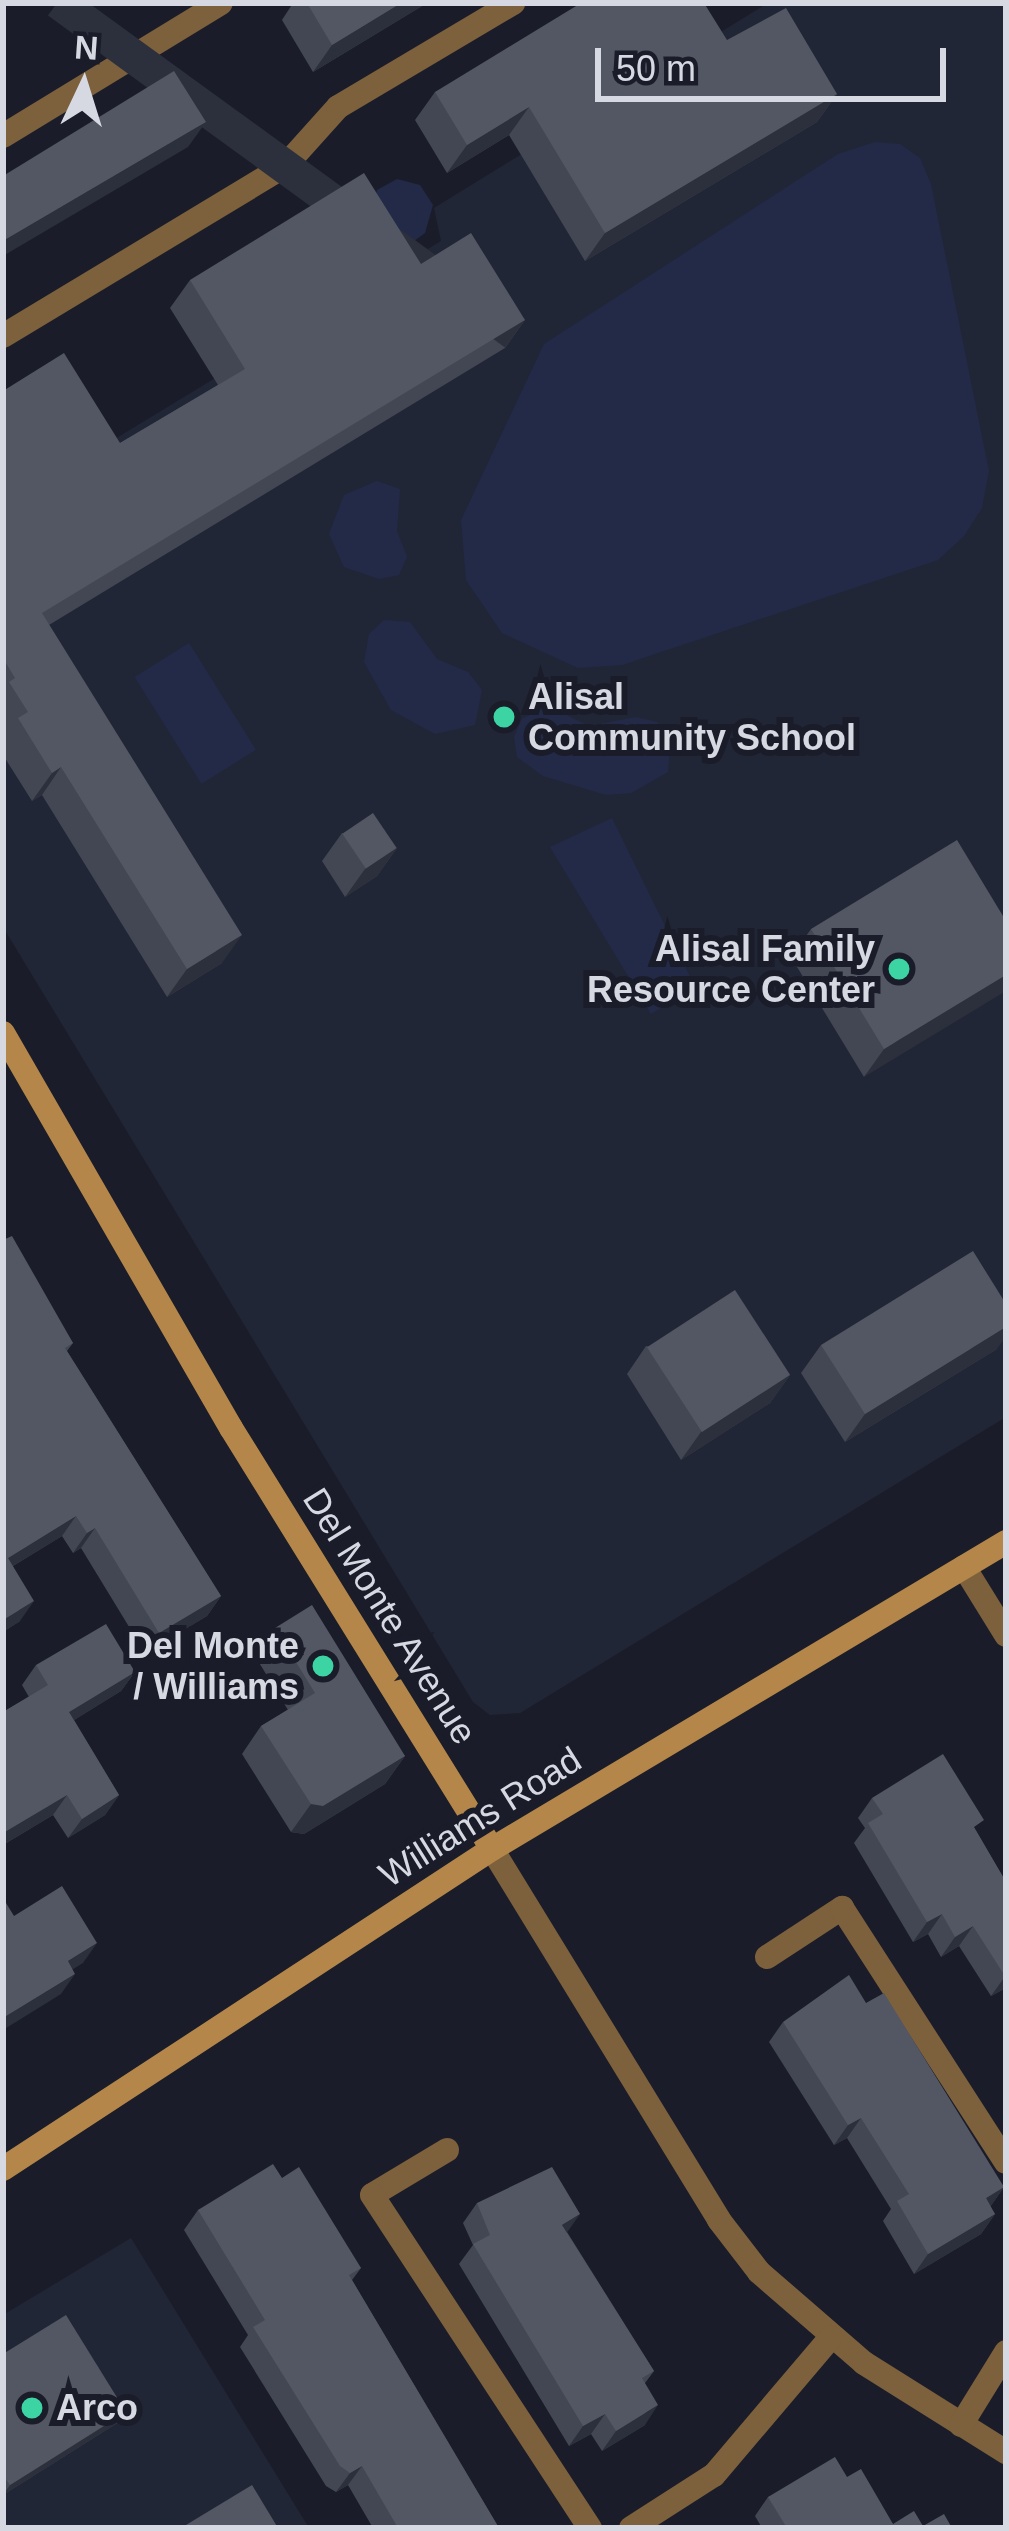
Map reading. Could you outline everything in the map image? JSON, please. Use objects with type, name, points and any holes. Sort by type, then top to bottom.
[{"type":"main road","name":"Del Monte Avenue","points":[[3,1033],[231,1428],[491,1850]]},
{"type":"main road","name":"Williams Road","points":[[3,2169],[491,1850],[1006,1542]]},
{"type":"street","points":[[3,136],[221,3]]},
{"type":"street","points":[[3,336],[285,166],[338,107],[513,3]]},
{"type":"street","points":[[964,1567],[1006,1635]]},
{"type":"street","name":"Del Monte Avenue","points":[[491,1850],[719,2220],[759,2272],[830,2338],[1006,2452]]},
{"type":"street","points":[[767,1957],[842,1908],[1006,2162]]},
{"type":"street","points":[[447,2150],[372,2195],[590,2528]]},
{"type":"street","points":[[631,2528],[714,2475],[830,2338]]},
{"type":"street","points":[[962,2425],[1006,2352]]},
{"type":"shaded area","name":"Alisal Community School","points":[[768,3],[1006,3],[1006,1417],[520,1713],[490,1715],[473,1702],[3,927],[3,507],[441,241],[434,208]]},
{"type":"shaded area","points":[[875,142],[900,144],[920,158],[931,184],[989,471],[982,508],[964,536],[938,560],[622,665],[578,668],[502,633],[466,580],[461,520],[544,344],[838,154]]},
{"type":"shaded area","points":[[397,179],[420,185],[433,205],[425,233],[410,244],[368,232],[377,190]]},
{"type":"shaded area","points":[[377,481],[400,489],[397,531],[407,557],[399,575],[379,579],[344,567],[329,534],[344,495]]},
{"type":"shaded area","points":[[384,620],[410,622],[437,659],[468,672],[482,690],[475,725],[435,734],[391,710],[364,662],[369,634]]},
{"type":"shaded area","points":[[189,643],[256,750],[201,784],[135,677]]},
{"type":"shaded area","points":[[548,706],[589,726],[636,717],[657,722],[671,736],[668,772],[631,793],[606,795],[543,776],[517,757],[514,737],[522,719]]},
{"type":"shaded area","points":[[612,818],[695,987],[651,1014],[550,847]]},
{"type":"shaded area","points":[[131,2238],[309,2528],[3,2528],[3,2315]]},
{"type":"building","points":[[307,3],[401,3],[332,45]]},
{"type":"building","points":[[581,3],[704,3],[727,40],[786,8],[837,94],[605,233],[529,107],[467,145],[435,92]]},
{"type":"building","points":[[174,71],[206,122],[3,241],[3,176]]},
{"type":"building","points":[[364,173],[421,264],[471,233],[525,320],[42,613],[242,935],[187,969],[61,767],[52,773],[18,718],[28,712],[9,682],[15,678],[3,658],[3,391],[64,353],[120,443],[245,369],[190,280]]},
{"type":"building","points":[[373,813],[396,848],[366,869],[342,834]]},
{"type":"building","name":"Alisal Family Resource Center","points":[[957,840],[1006,921],[1006,975],[884,1049],[811,929]]},
{"type":"building","points":[[12,1236],[73,1343],[65,1348],[221,1596],[159,1633],[95,1528],[87,1533],[76,1516],[8,1558],[34,1601],[3,1620],[3,1240]]},
{"type":"building","points":[[973,1251],[1006,1304],[1006,1327],[865,1414],[821,1345]]},
{"type":"building","points":[[735,1290],[790,1375],[702,1432],[647,1347]]},
{"type":"building","points":[[312,1605],[405,1756],[323,1806],[311,1804],[261,1726],[315,1693],[275,1628]]},
{"type":"building","points":[[106,1624],[135,1672],[69,1712],[119,1795],[82,1819],[67,1795],[3,1833],[3,1712],[48,1685],[36,1665]]},
{"type":"building","points":[[943,1754],[984,1820],[974,1827],[1006,1882],[1005,1976],[973,1926],[955,1937],[942,1914],[927,1922],[868,1823],[883,1814],[872,1798]]},
{"type":"building","points":[[62,1886],[97,1943],[68,1961],[75,1974],[3,2018],[3,1898],[14,1916]]},
{"type":"building","points":[[849,1975],[866,2003],[884,1993],[1004,2187],[986,2198],[995,2214],[928,2254],[897,2201],[909,2194],[861,2118],[848,2125],[783,2022]]},
{"type":"building","points":[[273,2164],[282,2178],[299,2167],[361,2268],[349,2275],[499,2528],[398,2528],[362,2466],[350,2473],[340,2466],[253,2327],[265,2320],[198,2210]]},
{"type":"building","points":[[552,2167],[580,2214],[562,2225],[654,2371],[642,2378],[658,2405],[616,2431],[605,2414],[583,2426],[473,2244],[490,2235],[477,2203]]},
{"type":"building","points":[[66,2315],[126,2412],[10,2485],[3,2475],[3,2354]]},
{"type":"building","points":[[835,2457],[847,2477],[861,2469],[893,2524],[914,2511],[923,2526],[944,2514],[952,2528],[787,2528],[768,2497]]},
{"type":"building","points":[[252,2485],[278,2528],[181,2528]]},
{"type":"place","name":"Alisal Community School","points":[[504,717]]},
{"type":"place","name":"Alisal Family Resource Center","points":[[899,969]]},
{"type":"place","name":"Del Monte / Williams","points":[[323,1666]]},
{"type":"place","name":"Arco","points":[[32,2408]]}]
